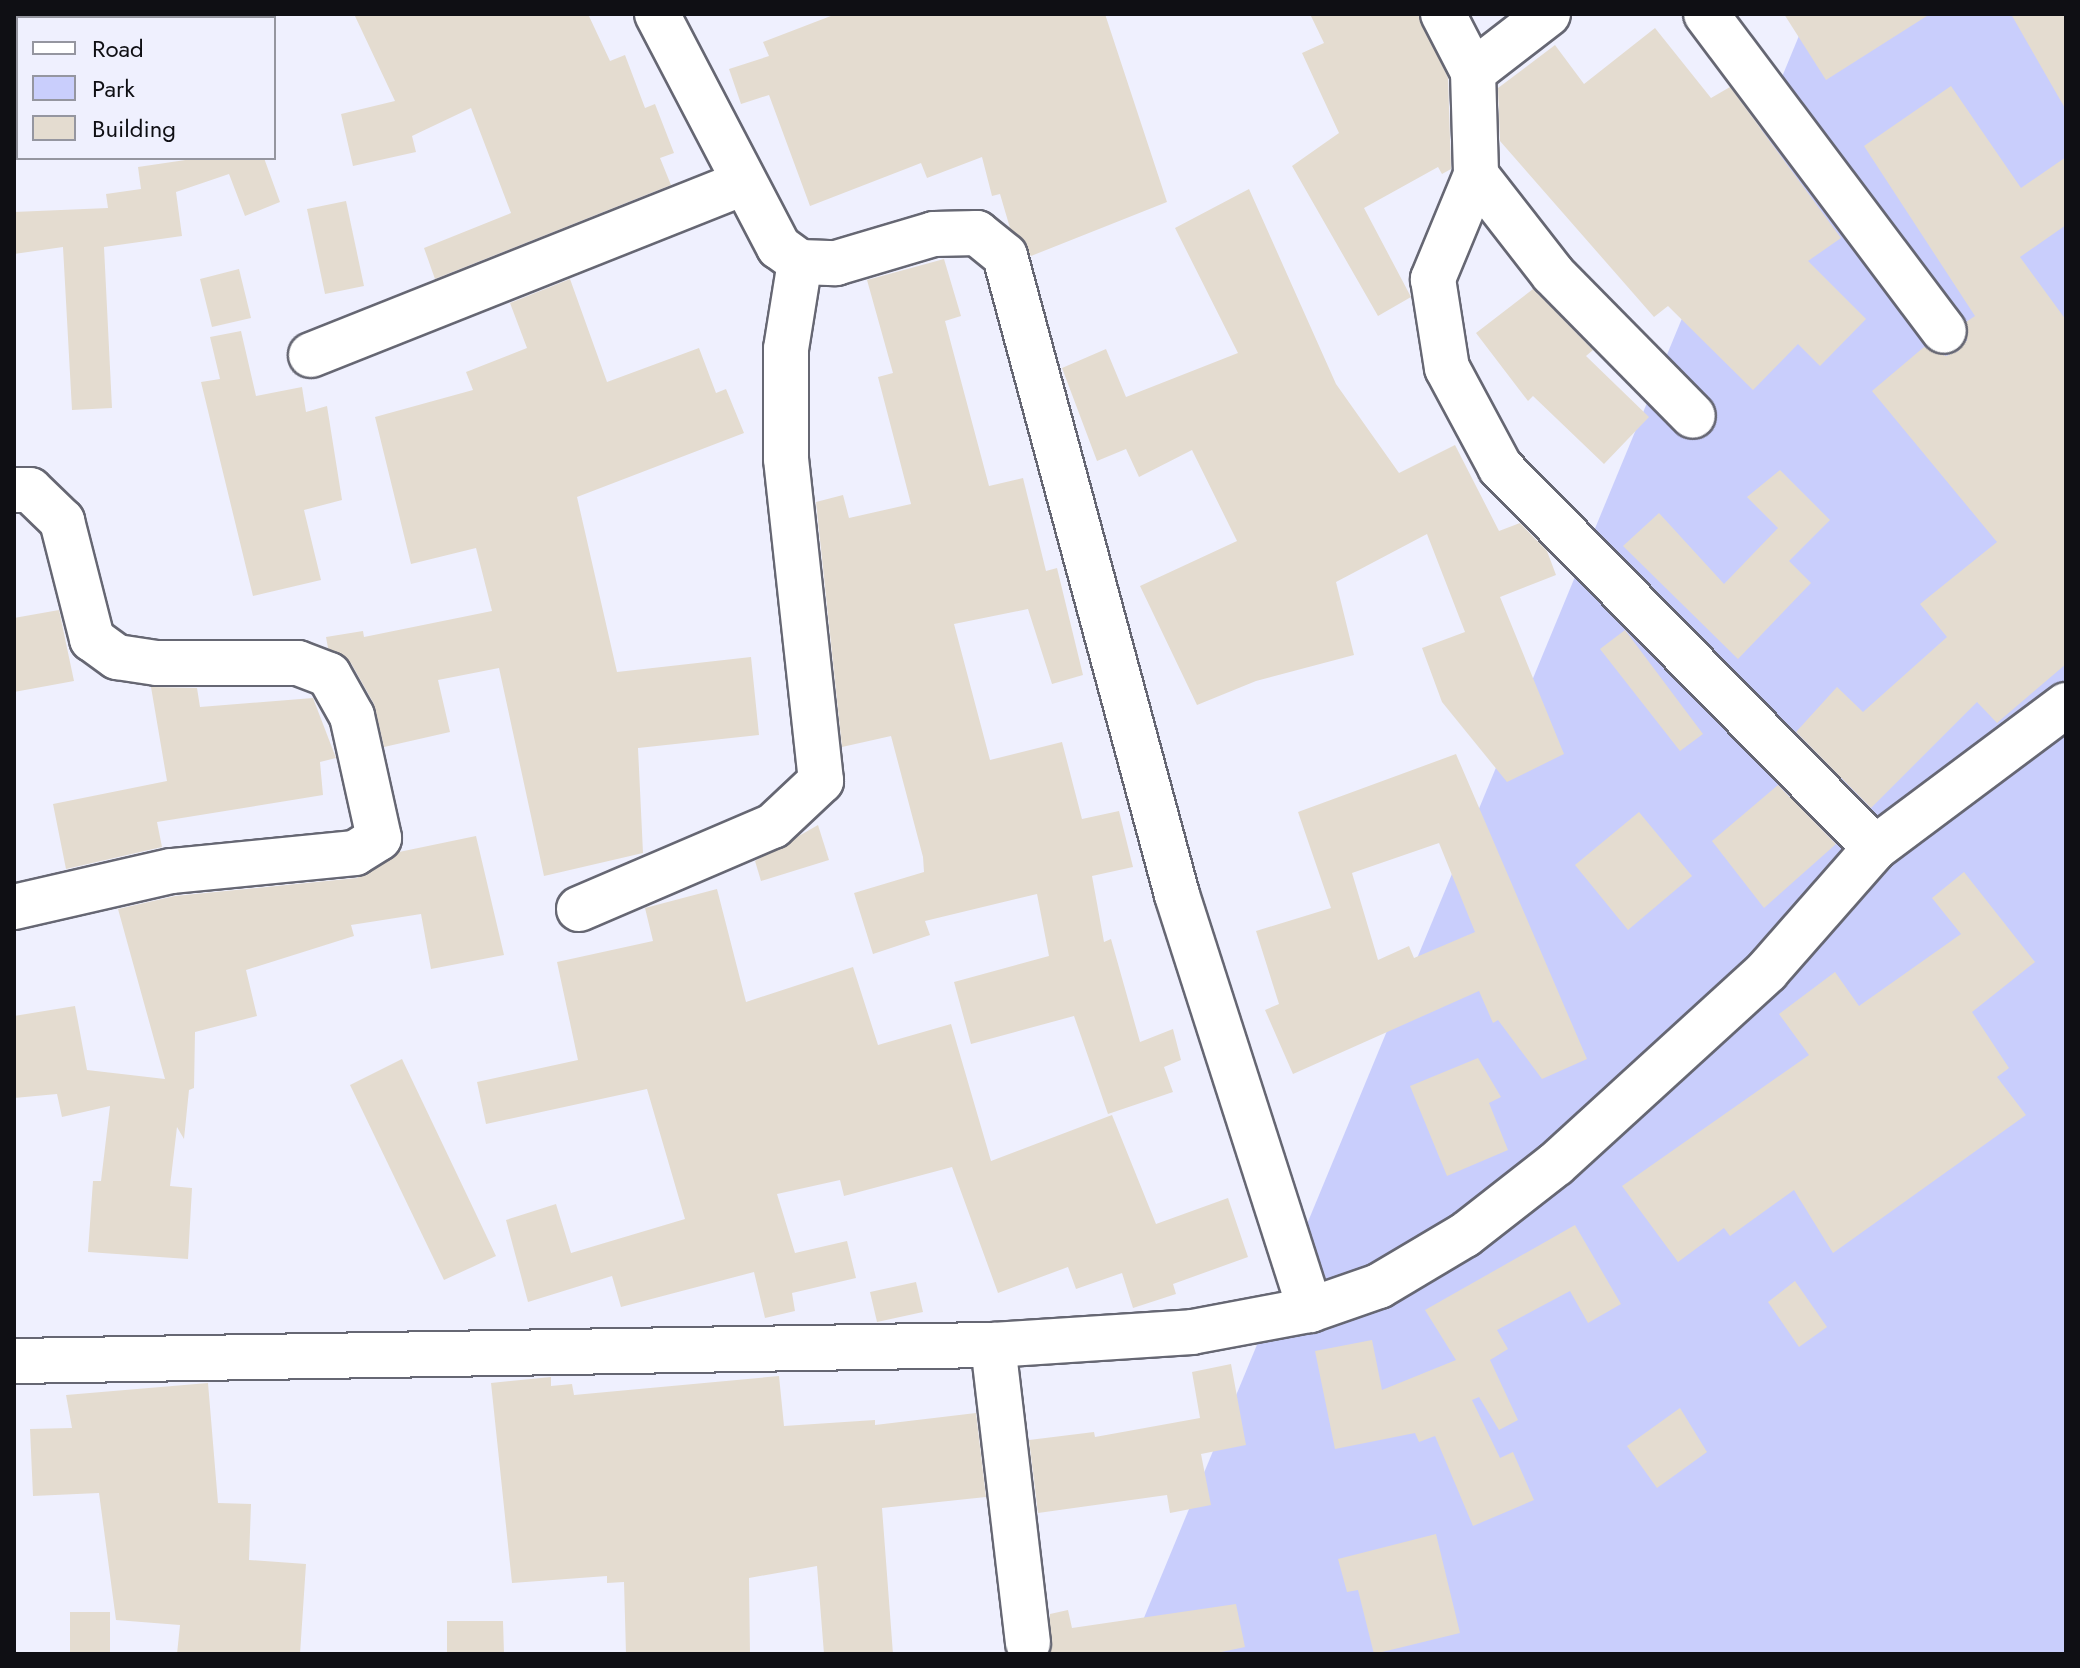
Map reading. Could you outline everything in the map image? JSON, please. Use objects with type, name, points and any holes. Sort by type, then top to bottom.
[{"type":"street","points":[[657,14],[779,247],[800,262],[836,263],[934,234],[977,233],[1005,256],[1177,895],[1310,1310]]},
{"type":"street","points":[[1443,14],[1473,72],[1476,175],[1433,279],[1447,368],[1500,467],[1875,848]]},
{"type":"street","points":[[1473,72],[1548,14]]},
{"type":"street","points":[[1706,14],[1944,331]]},
{"type":"street","points":[[1476,175],[1553,274],[1693,416]]},
{"type":"street","points":[[311,355],[744,183]]},
{"type":"street","points":[[579,909],[773,826],[821,781],[786,459],[786,349],[800,262]]},
{"type":"street","points":[[14,490],[30,490],[62,521],[92,639],[117,657],[157,663],[298,663],[329,675],[352,716],[379,838],[355,853],[171,871],[14,907]]},
{"type":"street","points":[[14,1361],[993,1345],[1192,1332],[1310,1310],[1379,1286],[1465,1235],[1556,1164],[1767,971],[1875,848],[2066,705]]},
{"type":"street","points":[[993,1345],[1028,1643]]},
{"type":"green space","points":[[1808,14],[2066,14],[2066,1654],[1129,1654]]},
{"type":"building","points":[[354,14],[588,14],[610,61],[625,55],[645,108],[655,104],[674,153],[660,158],[671,185],[435,279],[424,248],[511,213],[471,108],[412,136],[416,152],[353,166],[341,114],[395,101]]},
{"type":"building","points":[[836,14],[1105,14],[1167,202],[1031,256],[1010,228],[1000,194],[992,196],[982,157],[927,178],[921,163],[810,206],[769,95],[741,104],[729,69],[769,56],[763,42]]},
{"type":"building","points":[[1310,14],[1418,14],[1448,78],[1451,169],[1442,174],[1438,167],[1364,208],[1411,297],[1378,316],[1292,166],[1339,133],[1302,53],[1324,43]]},
{"type":"building","points":[[1784,14],[1930,14],[1826,80]]},
{"type":"building","points":[[2011,14],[2066,14],[2066,110]]},
{"type":"building","points":[[1655,28],[1711,98],[1730,87],[1841,238],[1808,261],[1866,319],[1820,366],[1798,344],[1753,390],[1668,306],[1654,317],[1500,141],[1498,88],[1555,45],[1584,84]]},
{"type":"building","points":[[1951,86],[2021,188],[2066,157],[2066,225],[2020,257],[2066,320],[2066,664],[1997,723],[1977,702],[1871,808],[1796,732],[1837,687],[1863,712],[1947,637],[1920,604],[1997,542],[1872,391],[1924,347],[1946,356],[1958,351],[1967,340],[1966,322],[1975,316],[1864,146]]},
{"type":"building","points":[[185,160],[265,160],[280,202],[245,216],[229,174],[176,192],[182,236],[104,247],[112,408],[72,410],[63,247],[14,254],[14,212],[108,208],[106,194],[141,189],[138,167]]},
{"type":"building","points":[[1249,189],[1336,384],[1399,473],[1455,445],[1499,531],[1520,523],[1547,551],[1556,575],[1500,597],[1564,754],[1507,782],[1442,702],[1422,648],[1465,632],[1427,534],[1336,582],[1354,655],[1256,681],[1197,705],[1140,586],[1237,541],[1192,450],[1139,477],[1126,449],[1097,461],[1062,368],[1106,349],[1126,397],[1238,353],[1175,228]]},
{"type":"building","points":[[346,201],[364,286],[325,294],[307,209]]},
{"type":"building","points":[[944,259],[961,316],[945,321],[989,486],[1023,478],[1046,571],[1057,568],[1083,675],[1052,684],[1028,609],[954,624],[990,760],[1062,742],[1082,819],[1119,811],[1133,867],[1092,876],[1104,942],[1111,939],[1140,1042],[1173,1029],[1181,1060],[1164,1067],[1173,1092],[1108,1114],[1074,1016],[971,1044],[954,982],[1049,956],[1037,894],[925,921],[930,935],[873,954],[854,893],[924,872],[923,857],[891,736],[842,747],[816,502],[843,495],[849,518],[911,504],[878,377],[893,373],[867,280]]},
{"type":"building","points":[[239,269],[251,318],[212,327],[200,279]]},
{"type":"building","points":[[570,279],[607,382],[699,348],[716,393],[726,389],[744,433],[577,497],[617,672],[751,657],[759,735],[638,748],[643,853],[544,876],[499,668],[438,680],[450,732],[384,747],[374,704],[351,663],[328,648],[326,637],[363,631],[364,637],[492,611],[476,548],[411,564],[375,417],[473,390],[466,372],[527,348],[510,303]]},
{"type":"building","points":[[1533,289],[1593,350],[1586,356],[1649,417],[1604,464],[1533,396],[1528,401],[1476,333]]},
{"type":"building","points":[[241,331],[256,396],[302,387],[306,412],[327,406],[342,500],[304,510],[321,580],[253,596],[201,382],[220,379],[210,337]]},
{"type":"building","points":[[1780,470],[1830,520],[1789,561],[1811,583],[1738,659],[1623,546],[1659,513],[1724,584],[1778,528],[1747,497]]},
{"type":"building","points":[[59,610],[74,681],[14,692],[14,618]]},
{"type":"building","points":[[1625,630],[1703,734],[1680,751],[1600,649]]},
{"type":"building","points":[[151,687],[197,688],[200,707],[313,698],[336,758],[320,762],[323,795],[157,822],[162,847],[66,869],[53,804],[167,781]]},
{"type":"building","points":[[1456,754],[1587,1059],[1542,1079],[1498,1020],[1493,1023],[1479,991],[1293,1074],[1265,1010],[1279,1004],[1256,931],[1331,908],[1298,812]],"holes":[[[1439,843],[1475,932],[1414,958],[1409,946],[1378,960],[1352,873]]]},
{"type":"building","points":[[1778,785],[1836,844],[1764,908],[1712,841]]},
{"type":"building","points":[[1639,812],[1692,876],[1628,930],[1575,865]]},
{"type":"building","points":[[818,825],[829,860],[761,881],[755,861]]},
{"type":"building","points":[[476,836],[504,955],[431,969],[421,914],[351,925],[354,936],[246,970],[257,1016],[195,1032],[194,1088],[189,1090],[184,1139],[177,1127],[170,1186],[192,1188],[188,1259],[88,1252],[93,1181],[101,1181],[110,1106],[62,1117],[57,1094],[14,1098],[14,1016],[75,1006],[87,1070],[165,1079],[118,909],[175,896],[357,878],[399,852]]},
{"type":"building","points":[[1964,872],[2035,962],[1972,1012],[2009,1068],[1997,1077],[2026,1115],[1833,1253],[1794,1190],[1730,1236],[1724,1228],[1678,1262],[1622,1186],[1809,1055],[1779,1014],[1835,972],[1859,1006],[1961,934],[1932,898]]},
{"type":"building","points":[[717,889],[746,1002],[853,967],[878,1045],[951,1024],[991,1161],[1112,1115],[1156,1224],[1228,1198],[1248,1257],[1173,1284],[1176,1294],[1133,1308],[1122,1273],[1076,1289],[1068,1267],[998,1293],[952,1167],[844,1196],[840,1180],[777,1194],[795,1253],[847,1241],[856,1278],[792,1293],[795,1311],[765,1318],[754,1272],[621,1307],[612,1276],[528,1302],[506,1220],[556,1204],[571,1253],[685,1219],[647,1089],[486,1124],[477,1082],[578,1060],[557,962],[653,941],[645,908]]},
{"type":"building","points":[[1478,1058],[1501,1097],[1489,1103],[1508,1150],[1447,1176],[1410,1086]]},
{"type":"building","points":[[402,1059],[496,1256],[444,1280],[350,1085]]},
{"type":"building","points":[[1575,1225],[1621,1304],[1588,1323],[1570,1291],[1497,1330],[1508,1349],[1490,1360],[1518,1420],[1499,1430],[1479,1397],[1472,1400],[1500,1458],[1513,1452],[1534,1500],[1473,1526],[1435,1436],[1419,1442],[1415,1433],[1335,1449],[1315,1351],[1372,1340],[1382,1390],[1456,1360],[1425,1310]]},
{"type":"building","points":[[1795,1281],[1827,1327],[1799,1347],[1768,1302]]},
{"type":"building","points":[[916,1282],[923,1312],[877,1322],[870,1292]]},
{"type":"building","points":[[1231,1364],[1246,1445],[1201,1454],[1211,1505],[1170,1513],[1167,1495],[1038,1513],[1029,1440],[1094,1432],[1095,1437],[1200,1418],[1192,1372]]},
{"type":"building","points":[[779,1376],[784,1426],[875,1420],[875,1425],[976,1413],[986,1497],[882,1508],[893,1654],[824,1654],[817,1566],[749,1578],[750,1654],[626,1654],[624,1582],[607,1583],[607,1576],[512,1583],[491,1383],[551,1377],[551,1386],[572,1384],[574,1395]]},
{"type":"building","points":[[208,1383],[218,1503],[251,1504],[249,1560],[306,1564],[300,1654],[177,1654],[180,1625],[116,1620],[99,1493],[33,1496],[30,1429],[72,1428],[66,1395]]},
{"type":"building","points":[[1680,1408],[1707,1452],[1657,1488],[1627,1446]]},
{"type":"building","points":[[1436,1534],[1460,1633],[1374,1654],[1358,1590],[1347,1592],[1338,1559]]},
{"type":"building","points":[[1236,1604],[1245,1647],[1212,1654],[1050,1654],[1050,1614],[1068,1610],[1072,1628]]},
{"type":"building","points":[[70,1612],[110,1612],[110,1654],[70,1654]]},
{"type":"building","points":[[447,1621],[503,1621],[504,1654],[447,1654]]}]
